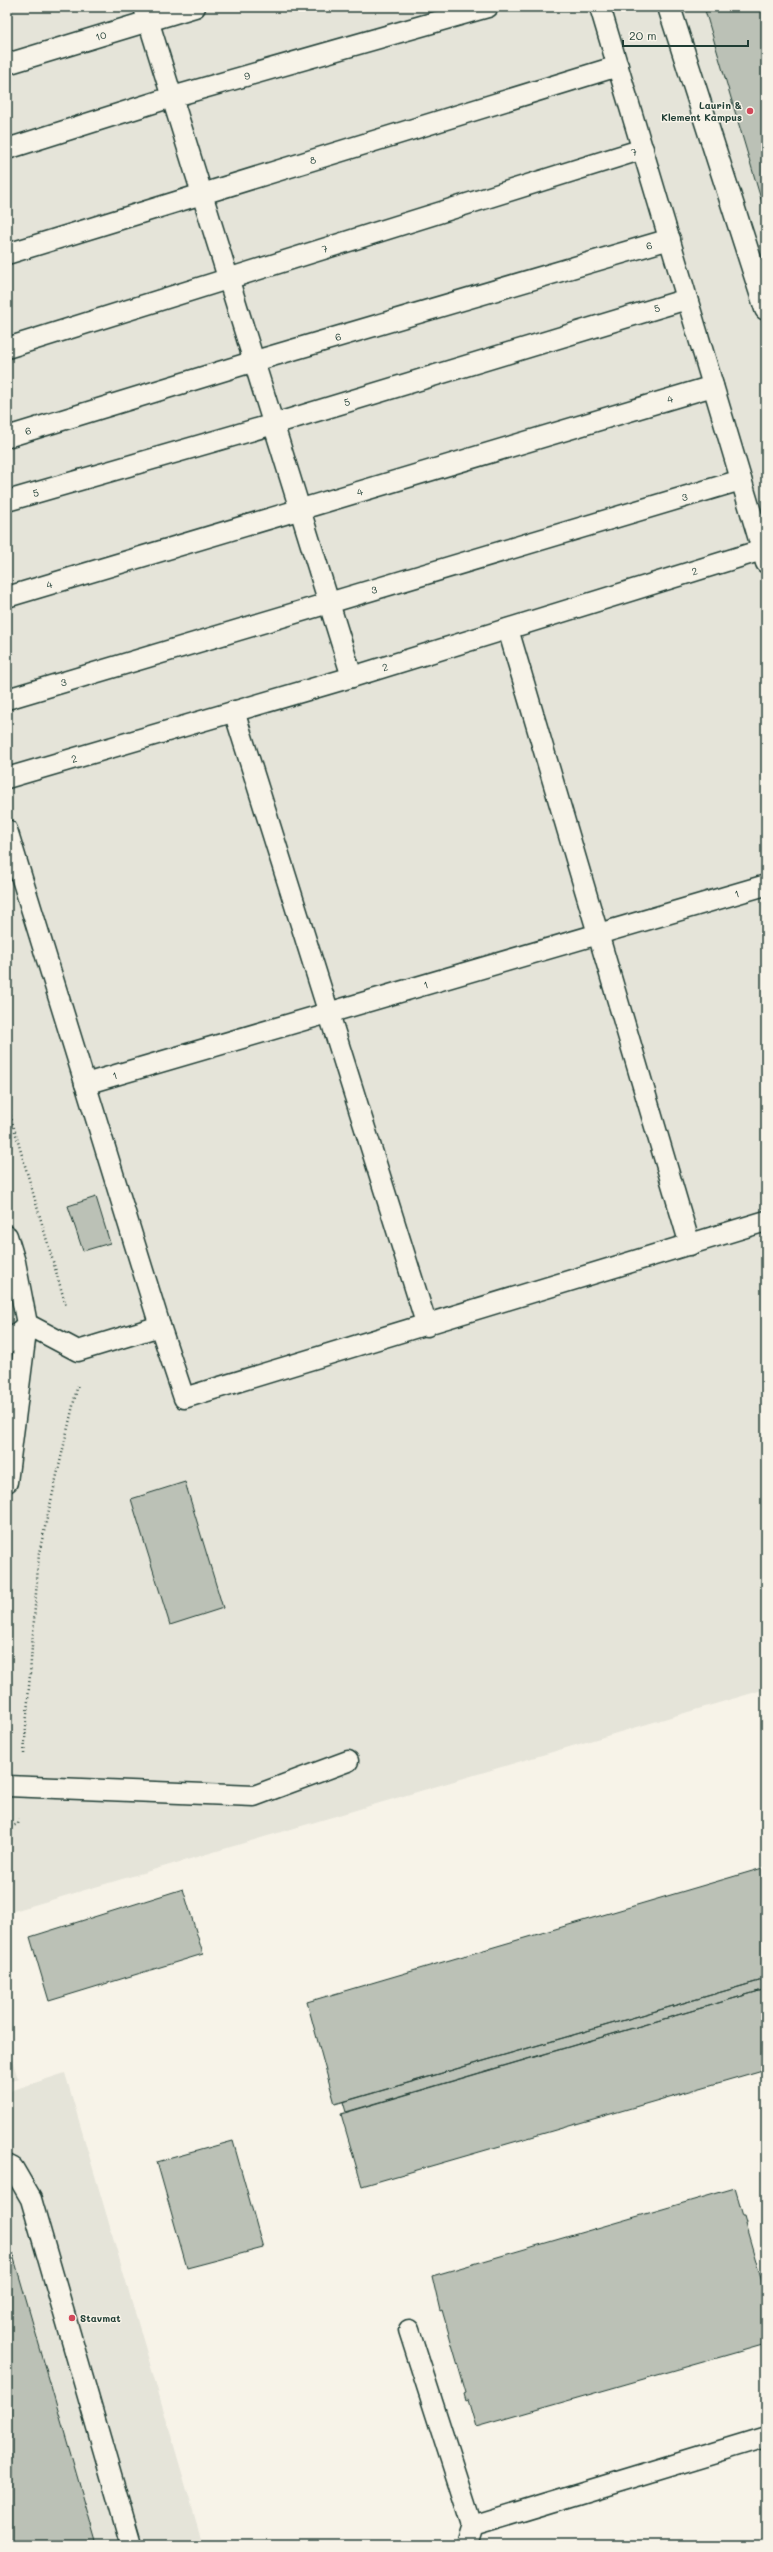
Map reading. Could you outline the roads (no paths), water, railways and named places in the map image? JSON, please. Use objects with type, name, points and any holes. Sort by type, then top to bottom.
[{"type":"street","points":[[669,7],[766,309]]},
{"type":"lane","name":"10","points":[[7,64],[146,14],[195,7]]},
{"type":"lane","name":"9","points":[[7,148],[172,97],[488,7]]},
{"type":"lane","points":[[600,7],[764,556]]},
{"type":"lane","points":[[146,14],[352,677]]},
{"type":"lane","name":"8","points":[[7,254],[618,66]]},
{"type":"lane","name":"7","points":[[7,348],[643,149]]},
{"type":"lane","name":"6","points":[[7,437],[254,362],[670,240]]},
{"type":"lane","name":"5","points":[[7,501],[274,424],[687,299]]},
{"type":"lane","name":"4","points":[[7,597],[713,386]]},
{"type":"lane","name":"3","points":[[7,699],[741,480]]},
{"type":"lane","name":"2","points":[[7,778],[352,677],[508,629],[764,556]]},
{"type":"lane","points":[[508,629],[690,1246]]},
{"type":"lane","points":[[234,711],[427,1326]]},
{"type":"lane","points":[[7,830],[160,1326],[184,1398],[427,1326],[690,1246],[766,1221]]},
{"type":"lane","name":"1","points":[[85,1084],[766,885]]},
{"type":"lane","points":[[7,1236],[15,1262],[27,1324],[7,1482]]},
{"type":"lane","points":[[27,1324],[78,1351],[160,1326]]},
{"type":"lane","points":[[7,1344],[27,1324]]},
{"type":"lane","points":[[14,1786],[254,1796],[348,1761]]},
{"type":"lane","points":[[7,2165],[13,2168],[31,2199],[131,2545]]},
{"type":"lane","points":[[409,2330],[469,2536],[766,2437]]},
{"type":"place","name":"Laurin & Klement Kampus","points":[[750,111]]},
{"type":"place","name":"Stavmat","points":[[72,2318]]}]
